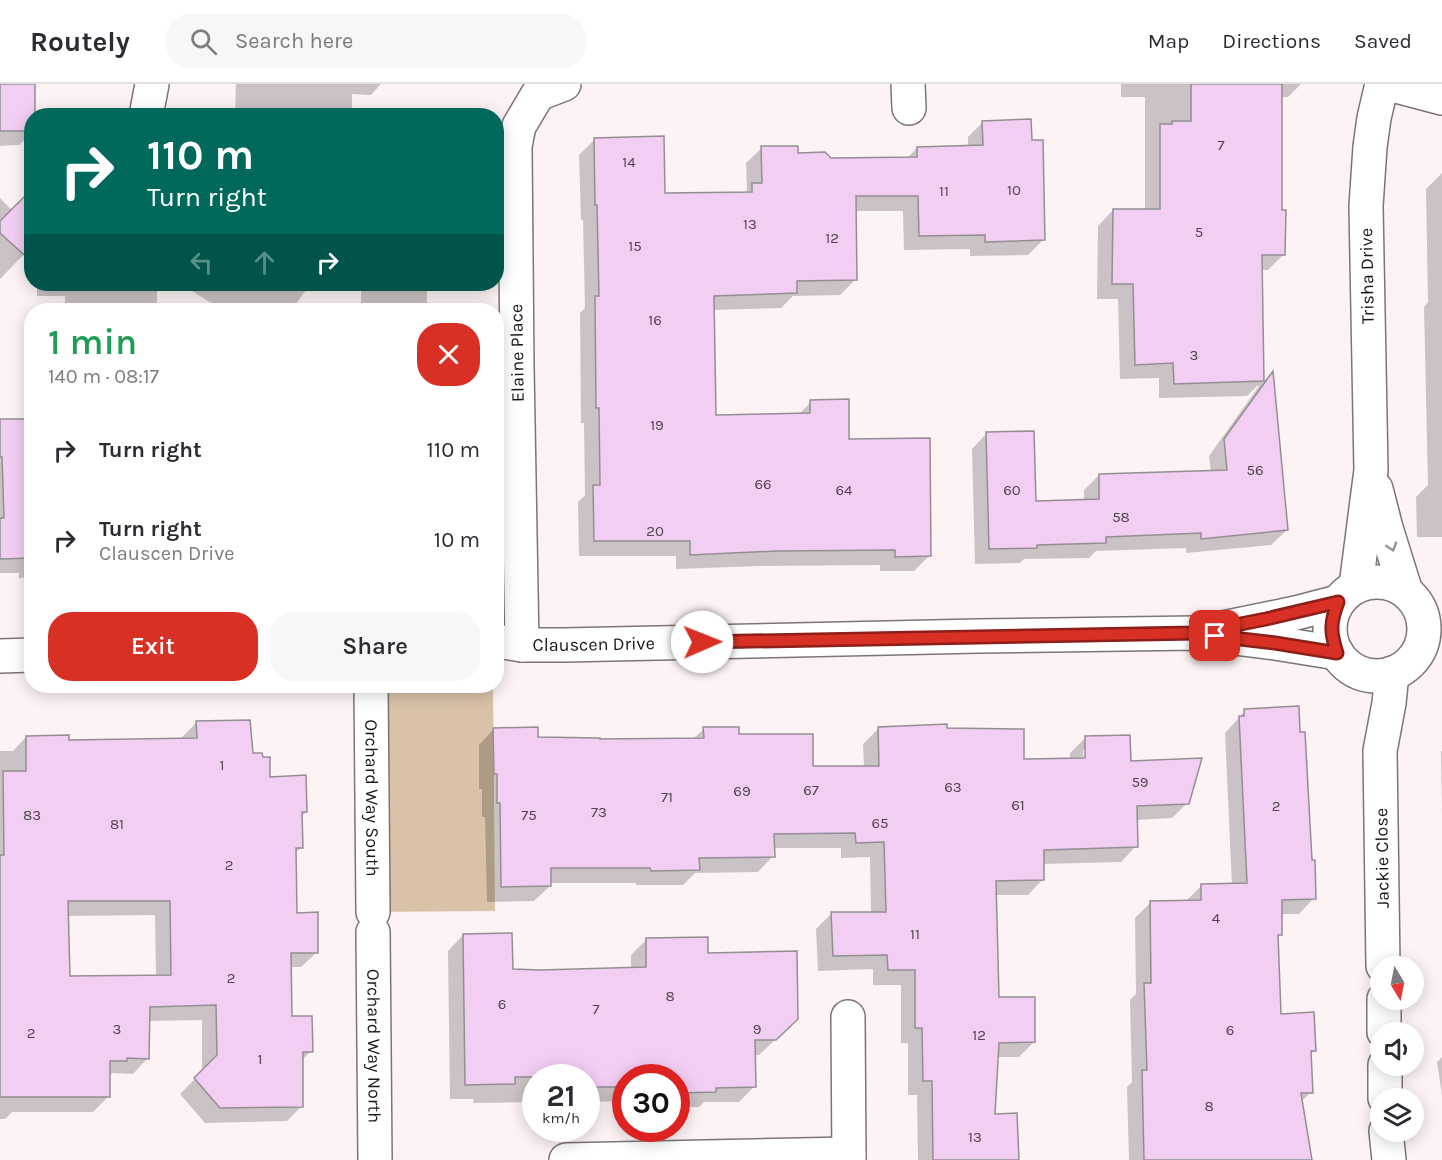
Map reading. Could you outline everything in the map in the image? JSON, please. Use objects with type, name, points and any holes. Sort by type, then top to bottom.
[{"type":"street","points":[[148,108],[152,84]]},
{"type":"street","name":"Elaine Place","points":[[509,643],[517,367],[515,146],[519,126],[538,94],[564,84]]},
{"type":"street","name":"Trisha Drive","points":[[1347,594],[1371,470],[1366,206],[1370,147],[1382,84]]},
{"type":"street","points":[[1389,84],[1442,98]]},
{"type":"street","name":"Trisha Drive","points":[[1371,470],[1386,528],[1421,600]]},
{"type":"street","points":[[1370,582],[1396,585],[1421,600],[1424,625],[1417,659],[1389,703],[1380,751],[1348,662],[1331,636],[1331,620],[1347,594],[1370,582]]},
{"type":"street","name":"Clauscen Drive","points":[[1195,633],[1276,617],[1347,594]]},
{"type":"street","name":"Clauscen Drive","points":[[509,643],[1195,633],[1275,643],[1348,662]]},
{"type":"street","points":[[0,656],[24,655]]},
{"type":"street","points":[[1348,662],[1370,675],[1381,675],[1417,659]]},
{"type":"street","name":"Orchard Way South","points":[[371,693],[373,922]]},
{"type":"street","name":"Jackie Close","points":[[1380,751],[1383,956]]},
{"type":"street","name":"Orchard Way North","points":[[373,922],[375,1160]]},
{"type":"street","points":[[566,1160],[849,1157],[848,1017]]},
{"type":"street","points":[[1387,1142],[1389,1160]]},
{"type":"shaded area","points":[[371,693],[493,693],[495,911],[373,912]]},
{"type":"building","points":[[0,84],[35,84],[35,108],[24,108],[24,131],[0,131]]},
{"type":"building","points":[[1191,84],[1282,84],[1282,210],[1286,210],[1285,255],[1262,255],[1264,381],[1174,384],[1173,363],[1135,365],[1133,284],[1112,284],[1113,209],[1160,209],[1160,124],[1172,124],[1172,121],[1191,121]]},
{"type":"building","points":[[1031,119],[1032,140],[1043,140],[1045,240],[985,242],[985,235],[919,236],[918,196],[856,196],[857,280],[797,281],[797,293],[714,296],[716,415],[810,413],[810,400],[849,399],[849,439],[930,438],[931,556],[895,557],[895,550],[777,551],[690,555],[690,541],[594,541],[593,485],[600,485],[599,408],[596,408],[595,296],[599,296],[594,138],[664,136],[665,193],[752,192],[752,183],[762,183],[761,146],[798,146],[798,153],[825,152],[831,158],[917,157],[917,147],[983,145],[982,121]]},
{"type":"building","points":[[24,197],[24,255],[0,233],[0,221]]},
{"type":"building","points":[[1273,371],[1288,530],[1201,539],[1201,533],[1106,537],[1106,543],[989,549],[986,432],[1034,431],[1036,501],[1099,499],[1099,474],[1227,470],[1224,439]]},
{"type":"building","points":[[0,419],[24,419],[24,558],[0,559],[0,518],[4,518],[2,457],[0,457]]},
{"type":"building","points":[[1299,706],[1300,732],[1305,732],[1316,899],[1282,900],[1282,935],[1278,935],[1281,1014],[1314,1012],[1316,1051],[1311,1051],[1313,1093],[1301,1093],[1312,1160],[1144,1160],[1142,1070],[1147,1070],[1144,983],[1151,983],[1150,901],[1201,900],[1201,884],[1247,883],[1239,716],[1244,716],[1244,709]]},
{"type":"building","points":[[250,720],[253,753],[262,753],[263,757],[270,757],[270,777],[306,775],[307,812],[302,812],[303,848],[296,848],[297,913],[318,912],[318,953],[291,953],[292,1016],[312,1016],[313,1052],[303,1052],[303,1107],[220,1108],[194,1078],[217,1055],[216,1005],[150,1007],[149,1059],[127,1058],[127,1061],[110,1061],[110,1097],[0,1097],[0,855],[4,855],[3,771],[26,771],[26,736],[69,735],[69,740],[197,738],[196,721]],"holes":[[[68,901],[170,901],[171,975],[70,976]]]},
{"type":"building","points":[[947,724],[947,728],[1024,729],[1024,759],[1085,758],[1085,736],[1130,735],[1131,761],[1202,758],[1189,804],[1137,806],[1138,847],[1044,850],[1044,880],[996,881],[999,997],[1035,997],[1035,1042],[999,1043],[995,1114],[1017,1113],[1019,1160],[933,1160],[932,1081],[923,1081],[922,1028],[915,1028],[915,970],[888,970],[887,955],[833,956],[831,912],[886,912],[884,842],[856,843],[855,833],[774,834],[775,857],[699,858],[700,870],[551,868],[551,886],[501,887],[500,803],[497,803],[497,774],[494,774],[493,728],[538,727],[538,737],[600,739],[704,738],[703,727],[739,727],[739,734],[813,734],[813,766],[879,766],[878,727]]},
{"type":"building","points":[[512,933],[513,969],[646,967],[646,938],[708,937],[708,953],[797,951],[798,1019],[776,1040],[755,1040],[756,1087],[716,1088],[716,1092],[690,1093],[690,1064],[612,1064],[612,1087],[600,1087],[600,1064],[522,1064],[522,1077],[515,1077],[515,1084],[465,1085],[463,934]]},
{"type":"route","points":[[702,642],[1195,633],[1296,613],[1338,602],[1331,620],[1331,636],[1337,653],[1215,636]]}]
